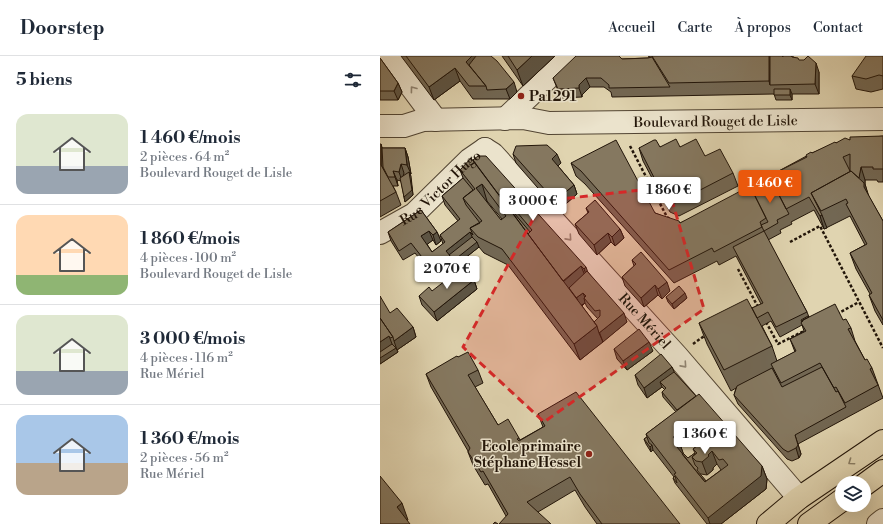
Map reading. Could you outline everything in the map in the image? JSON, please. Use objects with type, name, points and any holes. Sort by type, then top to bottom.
[{"type":"main road","points":[[768,524],[799,498],[883,441]]},
{"type":"main road","points":[[871,480],[883,472]]},
{"type":"main road","points":[[810,524],[835,505]]},
{"type":"street","points":[[388,56],[436,120]]},
{"type":"street","points":[[505,119],[571,56]]},
{"type":"street","name":"Boulevard Rouget de Lisle","points":[[404,126],[423,120],[524,118],[548,123],[883,119]]},
{"type":"street","name":"Boulevard Rouget de Lisle","points":[[380,126],[404,126],[485,140],[526,131],[548,123]]},
{"type":"street","name":"Rue Victor Hugo","points":[[380,233],[414,214],[469,160],[485,140]]},
{"type":"street","name":"Rue Mériel","points":[[485,140],[493,154],[717,402],[799,498]]},
{"type":"street","points":[[878,524],[883,520]]},
{"type":"path","points":[[630,146],[667,217],[675,222]]},
{"type":"path","points":[[790,242],[820,226],[883,348]]},
{"type":"path","points":[[738,269],[762,313]]},
{"type":"path","points":[[833,316],[859,302]]},
{"type":"path","points":[[752,311],[758,307]]},
{"type":"path","points":[[765,320],[778,344],[806,330]]},
{"type":"path","points":[[697,340],[711,332]]},
{"type":"highlighted area","points":[[668,187],[704,309],[544,422],[463,347],[543,201]]},
{"type":"building","points":[[406,56],[472,56],[466,62],[486,86],[469,86],[455,68],[429,87]]},
{"type":"building","points":[[476,56],[491,56],[514,82],[506,89],[487,90],[486,86],[469,65]]},
{"type":"building","points":[[508,56],[532,56],[517,70]]},
{"type":"building","points":[[576,56],[619,56],[622,59],[652,57],[670,87],[609,88],[609,85],[601,78],[586,78],[579,85],[579,88],[558,89],[553,78]]},
{"type":"building","points":[[652,56],[769,56],[769,81],[669,83]]},
{"type":"building","points":[[770,56],[791,56],[798,58],[799,60],[804,60],[808,56],[816,63],[815,84],[770,85]]},
{"type":"building","points":[[866,56],[883,56],[883,76],[879,75],[866,79],[852,76]]},
{"type":"building","points":[[380,58],[398,83],[394,91],[380,91]]},
{"type":"building","points":[[774,89],[790,89],[790,95],[774,95]]},
{"type":"building","points":[[883,136],[883,169],[861,167],[859,178],[851,171],[811,193],[822,215],[820,216],[809,197],[786,209],[775,187],[780,184],[775,173],[807,157],[806,155],[811,152],[812,153],[845,138],[850,140],[850,137]],"holes":[[[850,154],[850,171],[843,157]]]},
{"type":"building","points":[[676,139],[680,147],[696,139],[705,156],[720,149],[733,173],[675,203],[665,199],[639,148],[654,140],[656,140],[660,147]]},
{"type":"building","points":[[616,140],[655,213],[679,221],[680,223],[750,186],[766,218],[760,222],[762,227],[714,252],[712,248],[669,270],[581,171],[571,163]]},
{"type":"building","points":[[380,144],[381,165],[396,192],[380,201]]},
{"type":"building","points":[[547,145],[557,154],[552,159],[574,185],[555,201],[513,154],[516,146]]},
{"type":"building","points":[[382,148],[405,148],[407,165],[401,164],[399,172],[393,171],[395,177],[388,177],[383,167]]},
{"type":"building","points":[[478,156],[486,156],[586,267],[584,269],[581,266],[563,281],[528,234],[532,230],[501,193],[499,195],[473,160]]},
{"type":"building","points":[[471,158],[597,326],[574,344],[502,249],[478,237],[470,228],[482,221],[463,198],[475,189],[460,170]],"holes":[[[482,184],[506,216],[501,220],[476,188]]]},
{"type":"building","points":[[851,171],[864,183],[864,187],[883,221],[883,320],[869,295],[872,293],[850,253],[867,244],[846,204],[848,203],[846,199],[821,211],[811,193]]},
{"type":"building","points":[[409,172],[412,190],[404,197],[400,178]]},
{"type":"building","points":[[463,178],[473,190],[463,198],[466,205],[480,223],[470,228],[473,235],[470,232],[446,251],[451,257],[437,269],[432,270],[411,243],[399,251],[388,232],[421,210],[437,232],[433,235],[429,231],[421,236],[432,252],[445,242],[440,235],[460,219],[442,196]]},
{"type":"building","points":[[771,180],[789,214],[777,220],[778,223],[764,231],[761,225],[768,222],[752,190]]},
{"type":"building","points":[[778,182],[779,185],[775,187],[777,191],[773,184]]},
{"type":"building","points":[[595,200],[620,229],[612,237],[608,233],[594,245],[575,224],[589,212],[586,208]]},
{"type":"building","points":[[504,201],[530,232],[528,234]]},
{"type":"building","points":[[764,231],[807,312],[776,327],[768,312],[757,318],[752,308],[763,303],[733,247]]},
{"type":"building","points":[[472,237],[477,242],[453,261],[449,255]]},
{"type":"building","points":[[641,252],[667,282],[658,289],[655,285],[641,298],[622,277],[636,264],[632,260]]},
{"type":"building","points":[[463,267],[474,280],[434,312],[419,296],[429,287],[432,291]]},
{"type":"building","points":[[587,271],[624,313],[599,333],[594,322],[600,316],[600,310],[595,311],[584,298],[586,296],[583,293],[576,298],[569,288]]},
{"type":"building","points":[[679,286],[685,293],[672,304],[666,297]]},
{"type":"building","points":[[380,296],[390,313],[397,308],[413,327],[394,341],[393,337],[380,318]]},
{"type":"building","points":[[747,299],[772,346],[724,370],[699,323]]},
{"type":"building","points":[[835,304],[843,320],[846,319],[851,328],[848,329],[865,360],[867,359],[872,368],[870,369],[878,385],[845,403],[836,387],[834,388],[820,363],[781,383],[771,364],[796,351],[790,339],[806,331],[801,323],[803,320]]},
{"type":"building","points":[[808,316],[809,317],[802,322],[801,320]]},
{"type":"building","points":[[380,318],[393,337],[390,338],[389,336],[380,342]]},
{"type":"building","points":[[639,329],[649,342],[623,361],[614,349]]},
{"type":"building","points":[[392,344],[396,348],[380,358],[380,352]]},
{"type":"building","points":[[468,352],[478,370],[468,375],[498,425],[508,419],[519,438],[517,439],[519,441],[545,426],[538,414],[576,392],[680,524],[602,524],[580,494],[570,477],[527,502],[551,524],[499,524],[508,514],[483,471],[481,472],[468,452],[470,448],[426,374],[455,357]]},
{"type":"building","points":[[661,354],[672,367],[644,388],[635,375]]},
{"type":"building","points":[[822,367],[836,392],[838,391],[846,407],[795,435],[798,445],[796,448],[788,452],[783,449],[734,395],[737,386],[772,368],[782,387]]},
{"type":"building","points":[[674,372],[696,396],[677,410],[662,392],[666,388],[660,382]]},
{"type":"building","points":[[699,394],[762,466],[761,476],[708,518],[674,474],[676,473],[646,434]],"holes":[[[689,425],[702,442],[693,449],[697,453],[692,457],[696,461],[702,462],[712,451],[719,460],[723,459],[728,465],[705,482],[677,447],[680,445],[673,437]]]},
{"type":"building","points":[[647,437],[649,443],[652,445],[650,447],[644,439]]},
{"type":"building","points":[[683,453],[688,458],[695,453],[692,457],[698,468],[697,470],[706,481],[705,482],[682,454]]},
{"type":"building","points":[[380,476],[402,503],[397,507],[410,524],[380,524]]},
{"type":"place","name":"Pa1291","points":[[521,96]]},
{"type":"place","name":"Ecole primaire Stéphane Hessel","points":[[589,454]]}]
